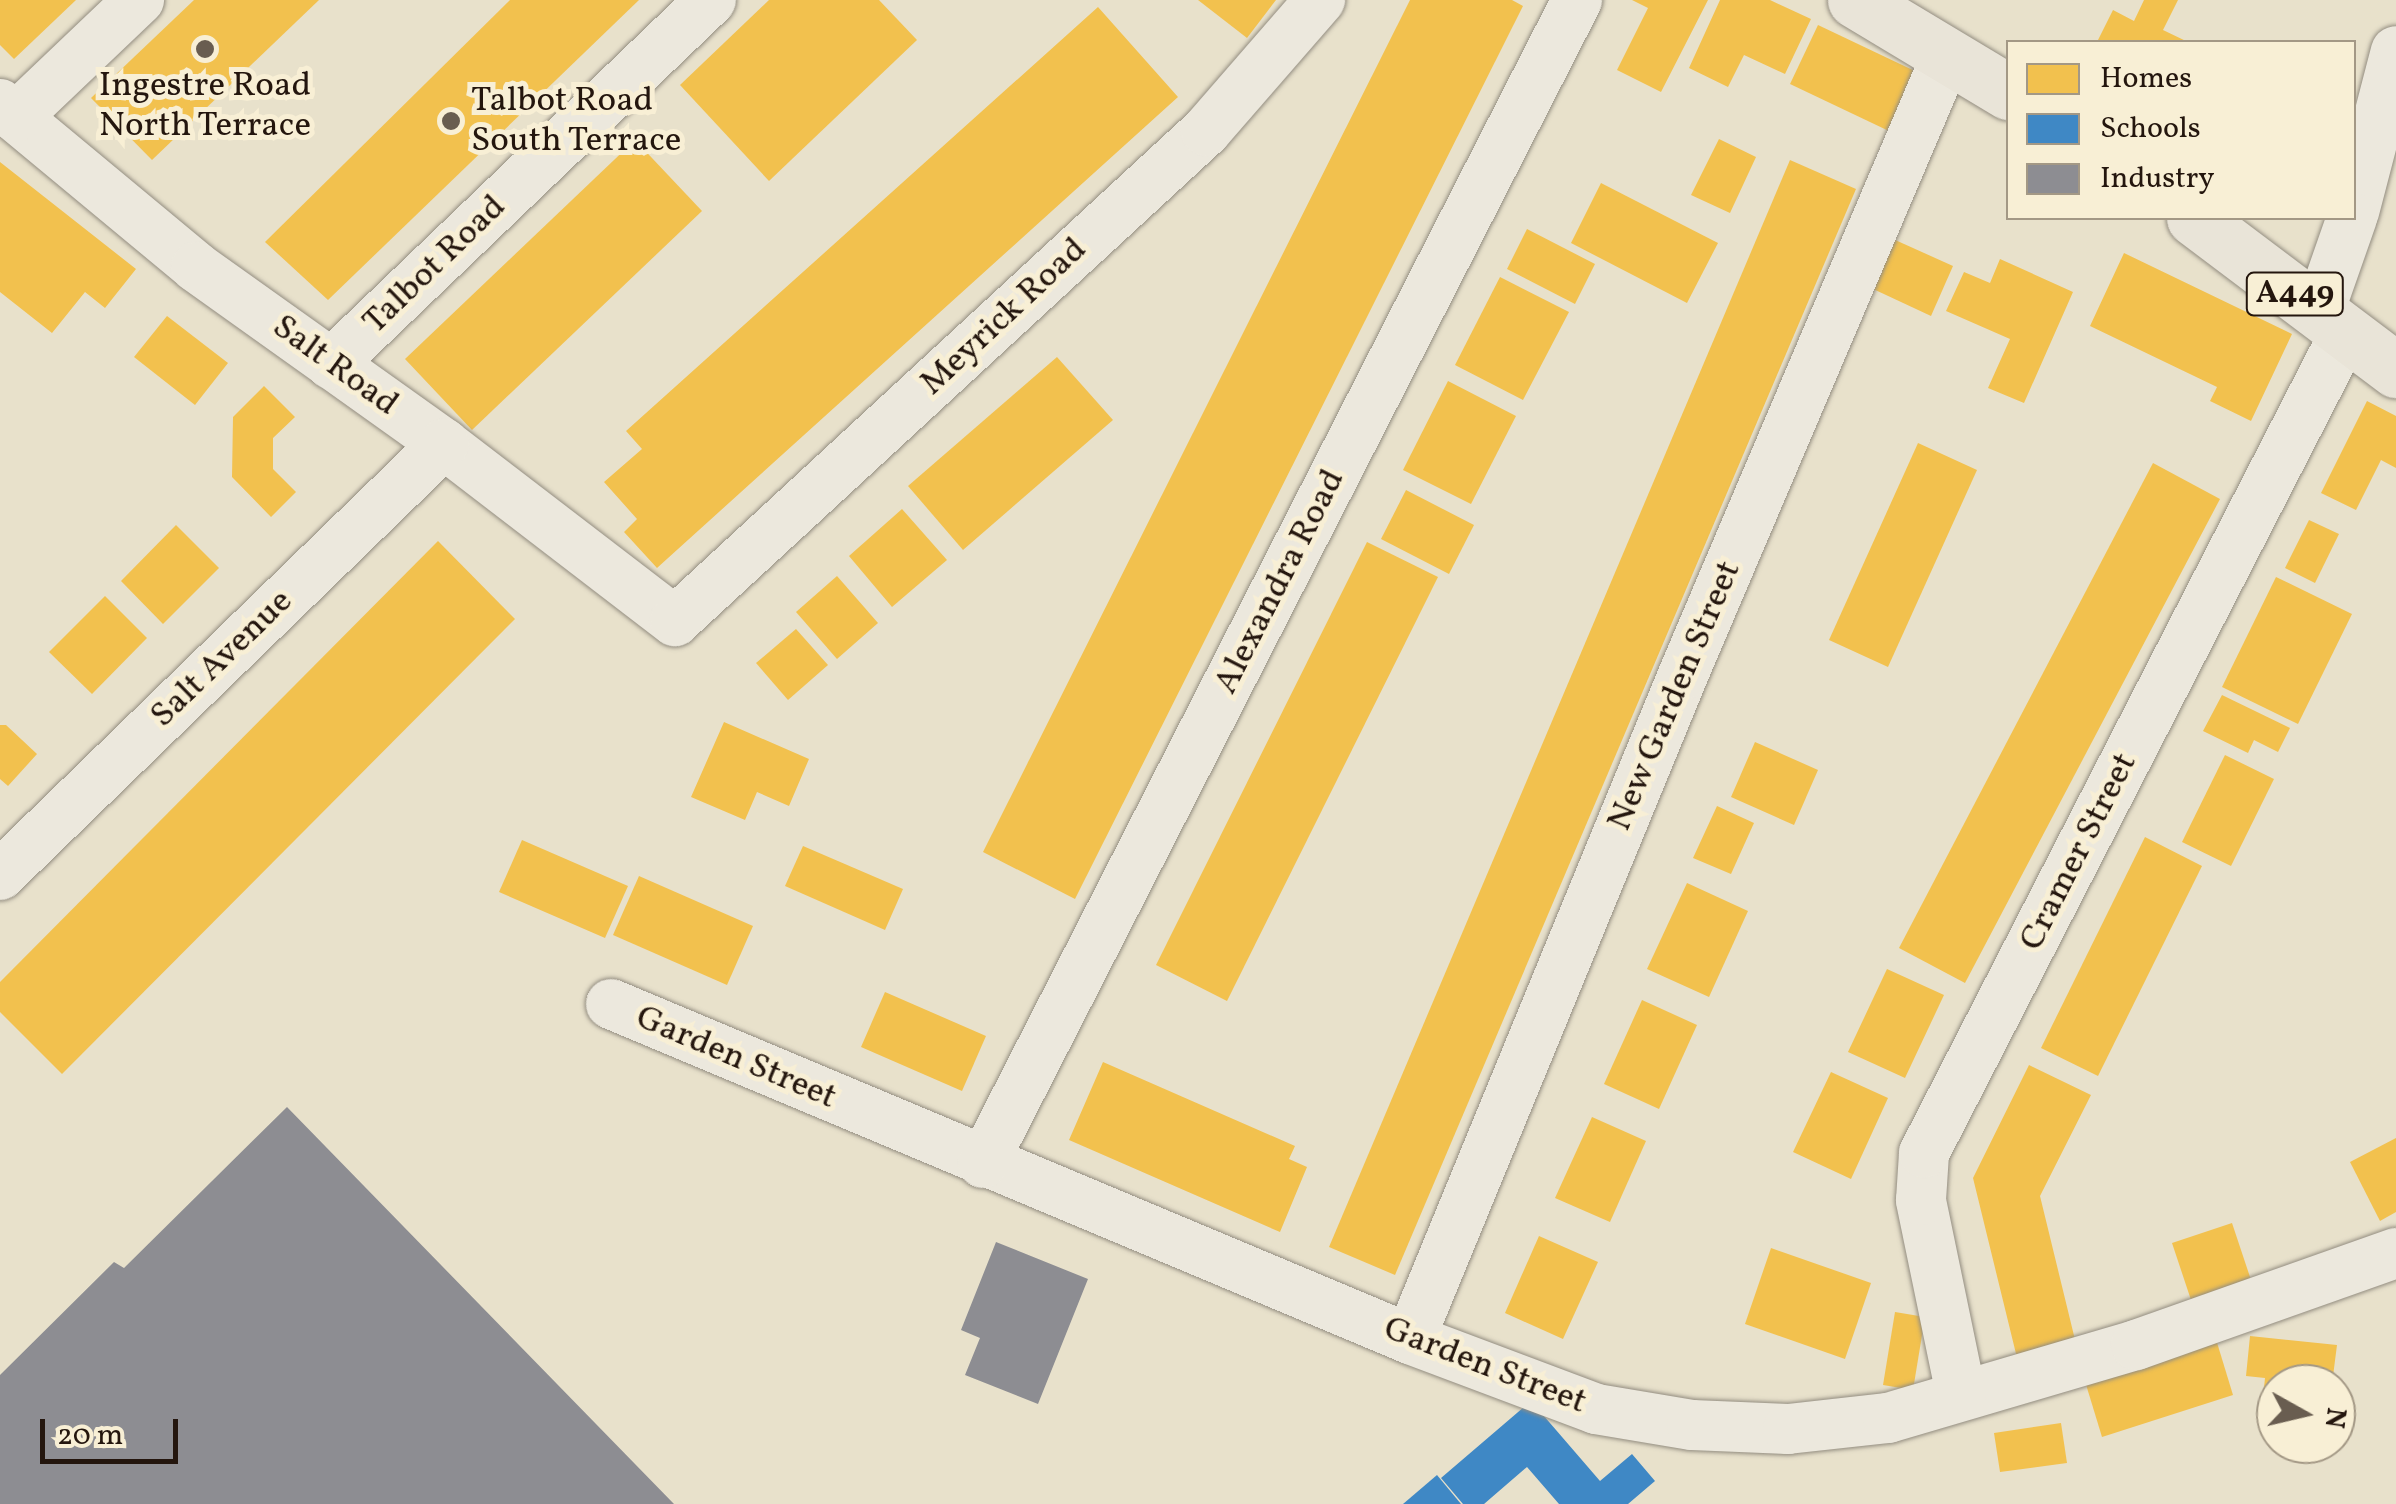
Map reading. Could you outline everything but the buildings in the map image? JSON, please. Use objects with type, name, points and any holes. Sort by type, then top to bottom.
[{"type":"highway","points":[[1855,0],[2006,91]]},
{"type":"highway","name":"A449","points":[[2197,220],[2396,370]]},
{"type":"street","points":[[8,111],[139,0]]},
{"type":"street","name":"Talbot Road","points":[[332,364],[711,0]]},
{"type":"street","name":"Meyrick Road","points":[[675,620],[1206,131],[1320,0]]},
{"type":"street","name":"Alexandra Road","points":[[983,1163],[1577,0]]},
{"type":"street","name":"Cramer Street","points":[[2356,204],[2396,51]]},
{"type":"street","name":"New Garden Street","points":[[1410,1339],[1683,675],[1947,55]]},
{"type":"street","name":"Salt Road","points":[[8,111],[196,267],[444,444],[675,620]]},
{"type":"street","name":"Cramer Street","points":[[1961,1394],[1921,1200],[1924,1154],[2332,322],[2352,220]]},
{"type":"street","name":"Salt Avenue","points":[[0,874],[444,444]]},
{"type":"street","name":"Garden Street","points":[[610,1004],[1410,1339],[1596,1410],[1692,1425],[1788,1429],[1871,1420],[2136,1345],[2396,1254]]},
{"type":"place","name":"Ingestre Road North Terrace","points":[[205,49]]},
{"type":"place","name":"Talbot Road South Terrace","points":[[451,121]]}]
